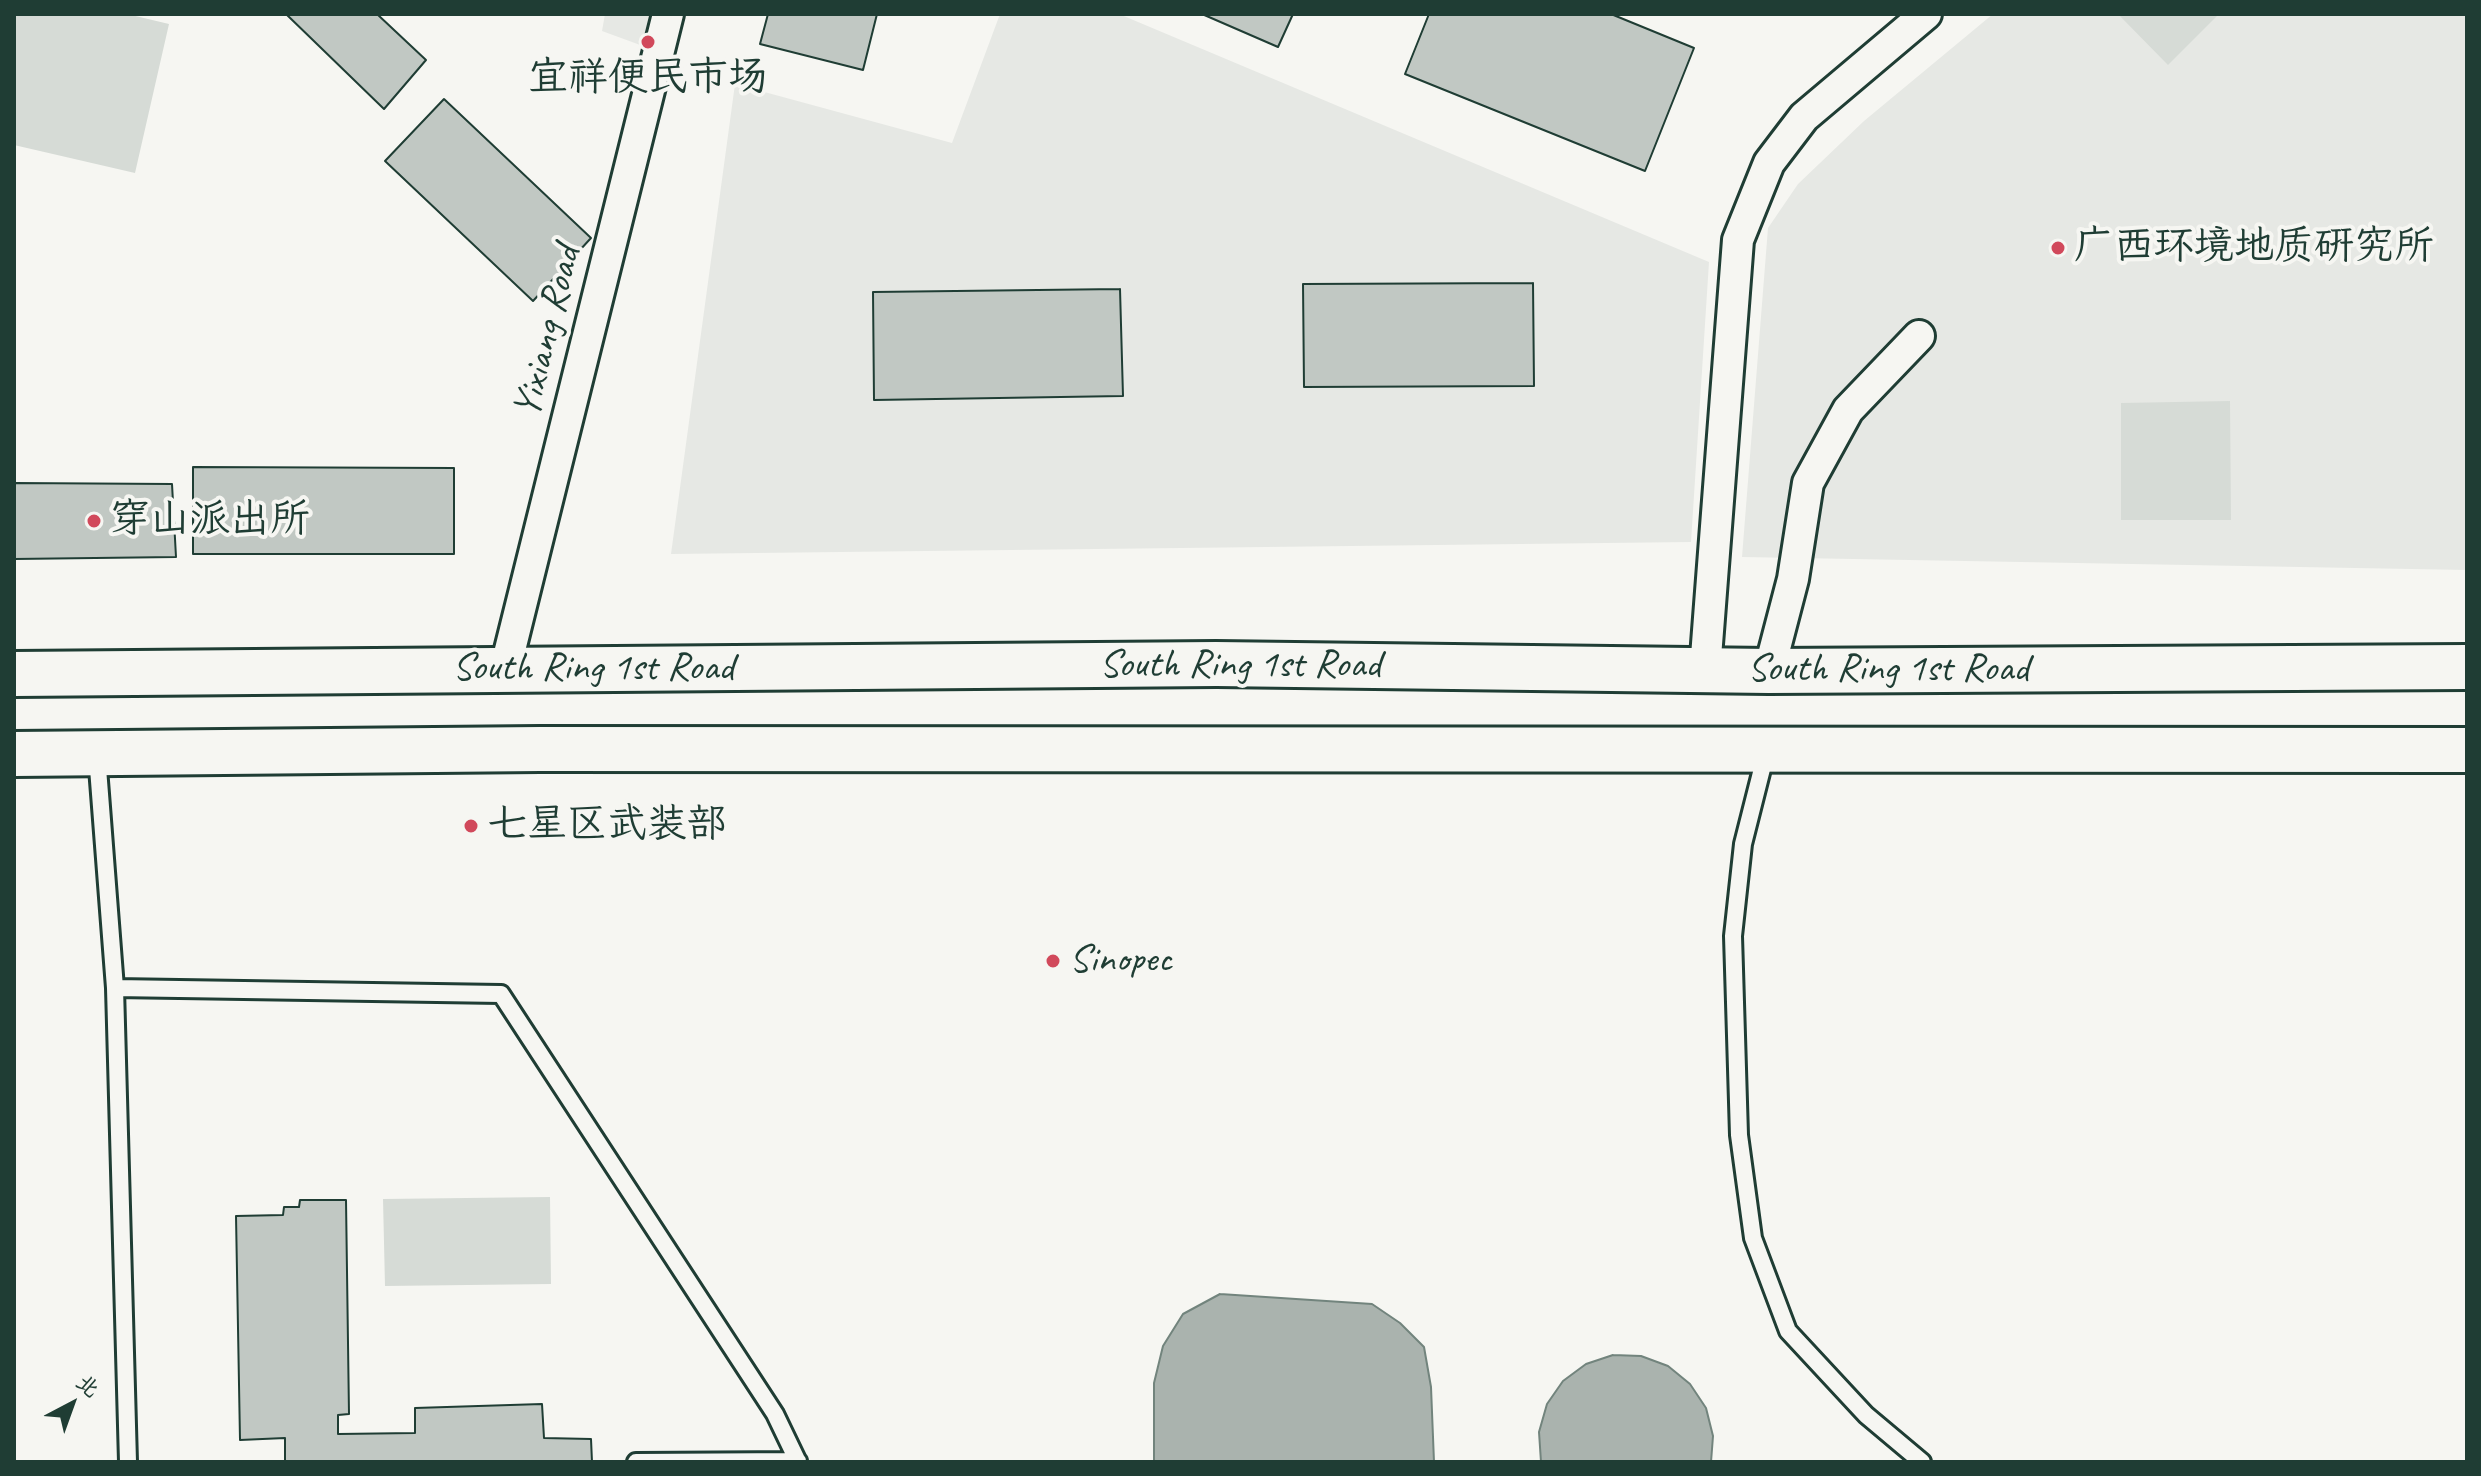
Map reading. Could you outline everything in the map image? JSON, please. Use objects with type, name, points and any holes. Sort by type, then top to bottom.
[{"type":"main road","name":"South Ring 1st Road","points":[[14,674],[1216,664],[1769,671],[2467,667]]},
{"type":"main road","name":"South Ring 1st Road","points":[[14,754],[540,749],[2467,750]]},
{"type":"street","name":"Yixiang Road","points":[[505,670],[668,14]]},
{"type":"street","points":[[1705,670],[1738,240],[1769,163],[1804,117],[1926,14]]},
{"type":"street","points":[[1769,671],[1793,579],[1808,483],[1848,410],[1919,336]]},
{"type":"lane","points":[[1766,752],[1743,844],[1733,936],[1739,1135],[1753,1238],[1788,1331],[1866,1415],[1922,1462]]},
{"type":"lane","points":[[96,753],[115,988],[128,1462]]},
{"type":"lane","points":[[115,988],[501,994],[775,1414],[798,1462],[636,1462]]},
{"type":"shaded area","points":[[14,14],[127,14],[169,24],[135,173],[14,145]]},
{"type":"shaded area","name":"宜祥便民市场","points":[[605,14],[670,14],[662,53],[602,31]]},
{"type":"shaded area","points":[[1000,14],[1119,14],[1709,262],[1691,542],[671,554],[735,84],[952,143]]},
{"type":"shaded area","points":[[1993,14],[2467,14],[2467,570],[1742,557],[1768,228],[1798,184],[1864,121]]},
{"type":"shaded area","points":[[2118,14],[2219,14],[2168,65]]},
{"type":"shaded area","points":[[2230,401],[2231,520],[2121,520],[2121,403]]},
{"type":"shaded area","points":[[550,1197],[551,1284],[385,1286],[383,1199]]},
{"type":"shaded area","points":[[1220,1294],[1372,1304],[1400,1323],[1424,1347],[1431,1387],[1434,1462],[1154,1462],[1154,1383],[1163,1346],[1183,1314]]},
{"type":"shaded area","points":[[1613,1355],[1641,1356],[1668,1366],[1690,1384],[1706,1408],[1713,1436],[1711,1462],[1541,1462],[1539,1432],[1547,1404],[1563,1381],[1586,1364]]},
{"type":"building","points":[[286,14],[377,14],[426,60],[384,109]]},
{"type":"building","points":[[768,14],[877,14],[863,70],[760,44]]},
{"type":"building","points":[[1202,14],[1293,14],[1278,47]]},
{"type":"building","points":[[1429,14],[1611,14],[1694,48],[1645,171],[1405,74]]},
{"type":"building","points":[[444,99],[591,238],[533,301],[385,161]]},
{"type":"building","points":[[1533,283],[1534,386],[1304,387],[1303,284]]},
{"type":"building","points":[[1120,289],[1123,396],[874,400],[873,292]]},
{"type":"building","points":[[193,467],[454,468],[454,554],[193,554]]},
{"type":"building","name":"穿山派出所","points":[[14,483],[172,484],[176,557],[14,559]]},
{"type":"building","points":[[300,1200],[346,1200],[349,1414],[338,1415],[338,1434],[415,1433],[415,1408],[542,1404],[544,1438],[591,1439],[592,1462],[285,1462],[285,1438],[240,1440],[236,1216],[283,1215],[284,1207],[299,1207]]},
{"type":"place","name":"宜祥便民市场","points":[[648,42]]},
{"type":"place","name":"广西环境地质研究所","points":[[2058,248]]},
{"type":"place","name":"穿山派出所","points":[[94,521]]},
{"type":"place","name":"七星区武装部","points":[[471,826]]},
{"type":"place","name":"Sinopec","points":[[1053,961]]}]
